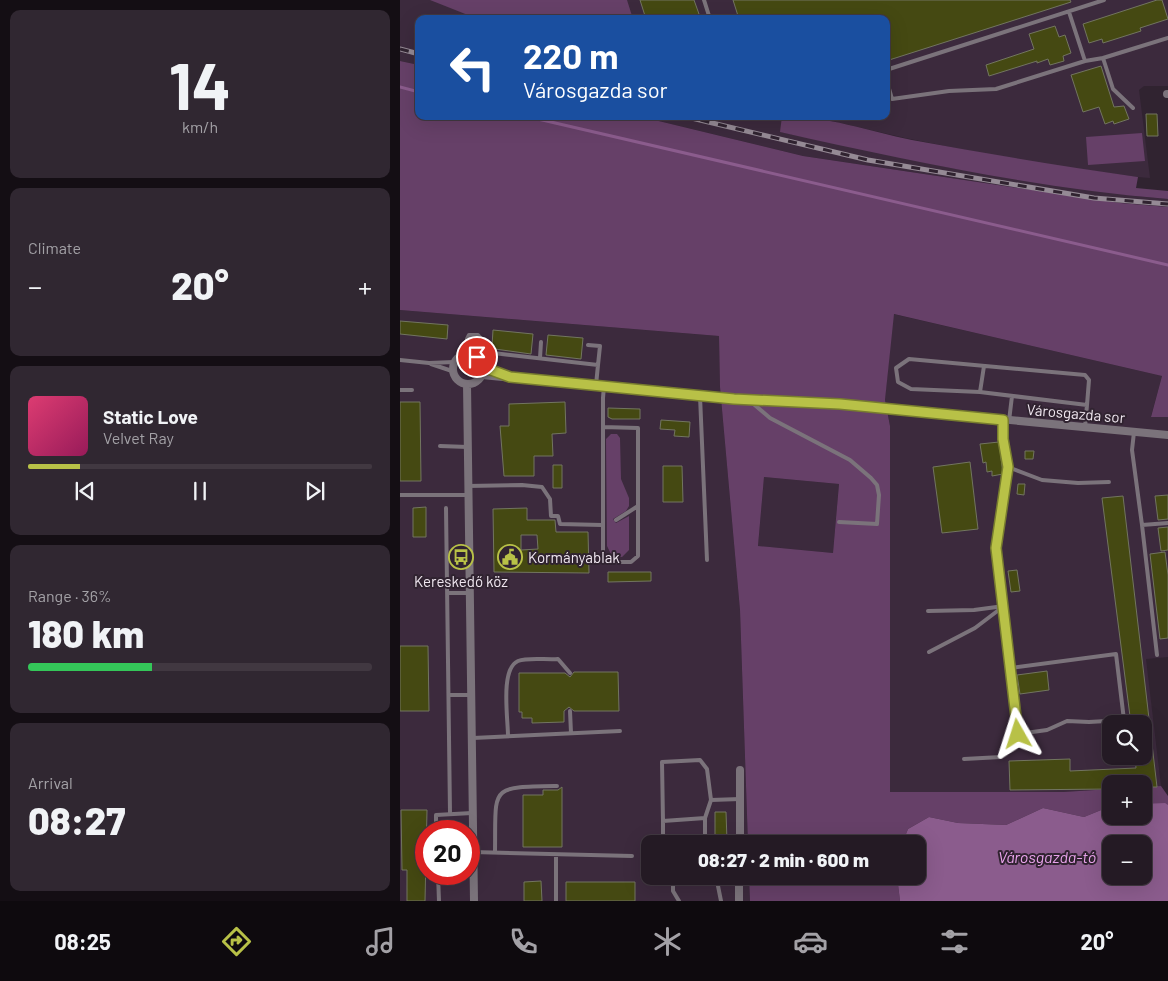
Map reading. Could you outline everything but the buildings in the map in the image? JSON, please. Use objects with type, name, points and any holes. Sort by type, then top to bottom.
[{"type":"street","points":[[466,354],[477,357],[482,371],[478,380],[467,384],[460,382],[452,371],[454,362],[466,354]]},
{"type":"street","name":"Városgazda sor","points":[[482,371],[510,377],[700,396],[891,409],[1168,435]]},
{"type":"street","points":[[467,384],[472,820]]},
{"type":"street","points":[[740,770],[740,835]]},
{"type":"street","points":[[474,885],[474,901]]},
{"type":"street","points":[[739,885],[739,901]]},
{"type":"lane","points":[[704,0],[709,15]]},
{"type":"lane","points":[[890,69],[1104,0]]},
{"type":"lane","points":[[1069,12],[1085,61]]},
{"type":"lane","points":[[890,92],[892,99],[949,91],[996,90],[1085,61],[1103,58],[1168,38]]},
{"type":"lane","points":[[1103,58],[1113,89],[1133,108]]},
{"type":"lane","points":[[466,354],[467,339],[472,334],[478,334],[493,353],[598,365]]},
{"type":"lane","points":[[540,358],[541,342]]},
{"type":"lane","points":[[588,345],[600,346],[598,365],[603,428],[603,562],[631,562],[638,556],[638,428],[603,428]]},
{"type":"lane","points":[[1085,427],[1087,405],[1089,380],[1085,375],[909,359],[896,368],[898,382],[911,389],[980,392],[1087,405]]},
{"type":"lane","points":[[400,360],[429,363],[454,362]]},
{"type":"lane","points":[[429,363],[452,371]]},
{"type":"lane","points":[[980,392],[984,366]]},
{"type":"lane","points":[[400,390],[412,390]]},
{"type":"lane","points":[[700,396],[707,560]]},
{"type":"lane","points":[[964,759],[1001,757],[1018,734],[996,548],[1008,467],[1003,439],[1012,396]]},
{"type":"lane","points":[[748,400],[770,418],[850,460],[877,485],[879,495],[876,524],[839,522]]},
{"type":"lane","points":[[1134,432],[1132,450],[1157,655]]},
{"type":"lane","points":[[440,446],[468,447]]},
{"type":"lane","points":[[1008,467],[1042,480],[1078,483],[1108,482]]},
{"type":"lane","points":[[467,486],[522,485],[542,487],[550,499],[551,516],[558,516],[560,524],[602,525]]},
{"type":"lane","points":[[400,495],[468,495]]},
{"type":"lane","points":[[616,520],[638,506]]},
{"type":"lane","points":[[446,508],[450,813]]},
{"type":"lane","points":[[1142,525],[1168,523]]},
{"type":"lane","points":[[448,593],[469,593]]},
{"type":"lane","points":[[928,611],[974,610],[1004,606]]},
{"type":"lane","points":[[929,652],[975,628],[1004,606]]},
{"type":"lane","points":[[1010,668],[1116,654],[1124,720],[1067,721],[1047,730],[1018,734]]},
{"type":"lane","points":[[508,736],[506,674],[512,665],[519,660],[558,659],[570,672]]},
{"type":"lane","points":[[449,695],[470,695]]},
{"type":"lane","points":[[570,711],[571,733]]},
{"type":"lane","points":[[471,738],[620,730]]},
{"type":"lane","points":[[663,835],[662,762],[700,760],[707,768],[711,800],[705,818],[705,835]]},
{"type":"lane","points":[[495,852],[496,803],[499,794],[507,788],[515,786],[556,786]]},
{"type":"lane","points":[[711,800],[740,800]]},
{"type":"lane","points":[[436,820],[436,815],[472,813]]},
{"type":"lane","points":[[663,821],[705,818]]},
{"type":"lane","points":[[480,852],[632,856]]},
{"type":"lane","points":[[556,855],[556,901]]},
{"type":"lane","points":[[438,885],[438,901]]},
{"type":"lane","points":[[673,885],[673,891],[679,901]]},
{"type":"lane","points":[[718,885],[721,901]]},
{"type":"shaded area","points":[[400,0],[1168,0],[1168,86],[1144,86],[1139,90],[1150,178],[1021,161],[905,138],[827,120],[890,120],[890,15],[415,15],[415,64],[400,61]]},
{"type":"shaded area","points":[[430,0],[627,0],[632,15],[468,15]]},
{"type":"shaded area","points":[[400,61],[415,64],[415,120],[654,120],[803,156],[1120,203],[1168,207],[1168,417],[1151,417],[1162,376],[894,314],[885,400],[890,426],[890,792],[1063,792],[1102,790],[1102,810],[1084,817],[1043,808],[1006,825],[958,823],[929,817],[908,829],[906,835],[748,835],[740,610],[720,387],[719,336],[400,310]],"holes":[[[764,477],[839,484],[833,553],[758,546]]]},
{"type":"shaded area","points":[[654,120],[782,120],[781,132],[951,168],[1135,196],[1168,199],[1168,207],[1120,203],[803,156]]},
{"type":"shaded area","points":[[782,120],[826,120],[912,140],[1138,177],[1136,188],[1168,191],[1168,199],[1022,181],[780,132]]},
{"type":"shaded area","points":[[1142,133],[1145,161],[1088,165],[1086,137]]},
{"type":"shaded area","points":[[400,310],[719,336],[720,387],[740,610],[748,835],[641,835],[641,885],[749,885],[750,901],[400,901]]},
{"type":"shaded area","points":[[893,314],[1162,376],[1151,416],[1168,417],[1168,657],[1146,659],[1161,786],[1152,787],[1152,775],[1102,775],[1102,790],[1063,792],[890,792],[890,426],[885,400]]},
{"type":"shaded area","points":[[611,434],[617,434],[620,438],[621,479],[629,498],[629,506],[626,511],[613,519],[616,523],[629,516],[629,550],[622,557],[612,556],[607,546],[606,439]]},
{"type":"shaded area","points":[[764,477],[839,484],[833,553],[758,546]]},
{"type":"shaded area","points":[[1161,786],[1168,796],[1168,805],[1152,804],[1152,787]]},
{"type":"shaded area","points":[[749,885],[898,885],[900,901],[750,901]]},
{"type":"water","name":"Városgazda-tó","points":[[1165,803],[1168,805],[1168,901],[900,901],[898,885],[926,885],[926,835],[906,835],[908,829],[929,817],[958,823],[1006,825],[1043,808],[1084,817],[1102,810],[1102,825],[1152,825],[1152,804]]},
{"type":"waterway","points":[[400,87],[415,91]]},
{"type":"waterway","points":[[542,120],[1168,265]]},
{"type":"railway","points":[[400,49],[415,53]]},
{"type":"railway","points":[[700,120],[868,160],[1094,198],[1168,204]]},
{"type":"place","name":"Kereskedő köz","points":[[461,557]]},
{"type":"place","name":"Kormányablak","points":[[510,557]]},
{"type":"route","points":[[477,357],[483,367],[510,377],[734,399],[840,404],[1003,420],[1003,439],[1008,467],[996,548],[1018,734]]}]
